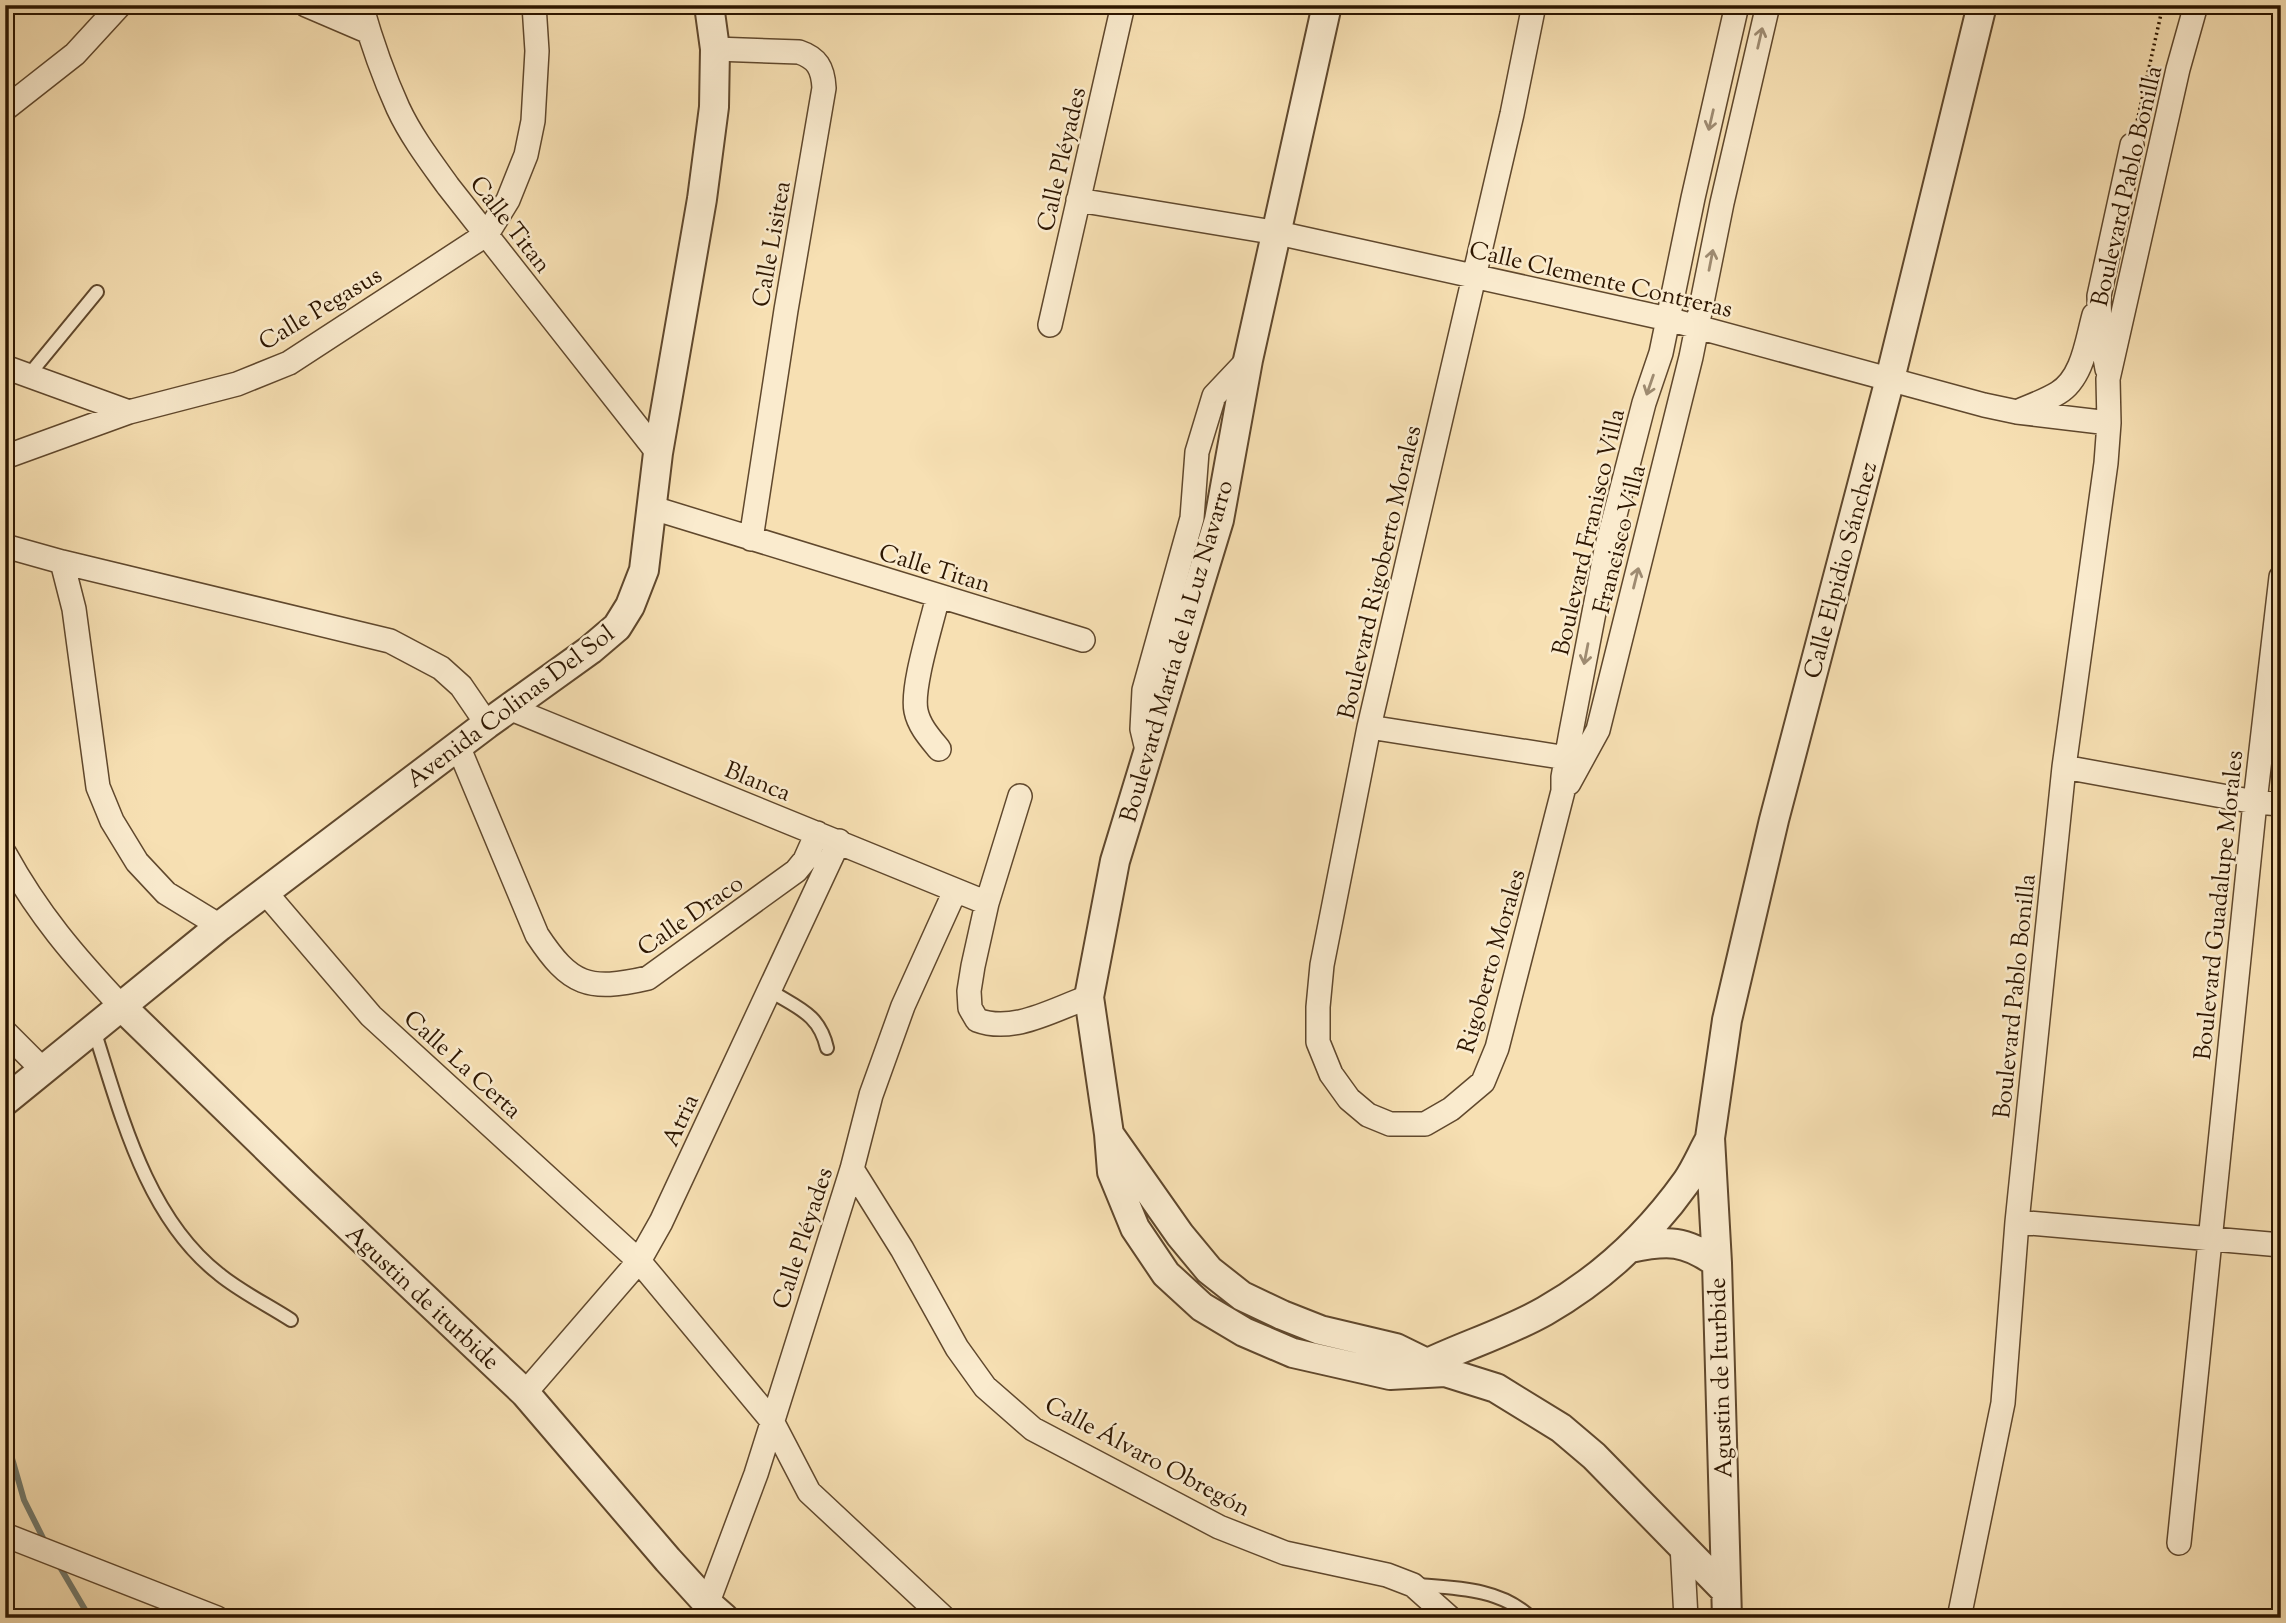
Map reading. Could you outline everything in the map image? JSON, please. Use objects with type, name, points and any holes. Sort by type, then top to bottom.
[{"type":"street","points":[[5,109],[75,54],[120,5]]},
{"type":"street","points":[[306,5],[369,32]]},
{"type":"street","name":"Calle Titan","points":[[361,5],[398,109],[448,186],[658,453]]},
{"type":"street","points":[[486,234],[508,200],[533,121],[537,51],[534,5]]},
{"type":"street","name":"Avenida Colinas Del Sol","points":[[5,1101],[220,926],[498,716],[590,650],[617,627],[630,606],[644,570],[658,453],[702,199],[713,107],[715,49],[709,5]]},
{"type":"street","name":"Calle Pléyades","points":[[1050,326],[1123,5]]},
{"type":"street","name":"Boulevard María de la Luz Navarro","points":[[1327,5],[1248,360],[1219,520],[1115,861],[1089,998],[1110,1134],[1112,1172],[1135,1228],[1166,1274],[1202,1307],[1244,1332],[1293,1353],[1390,1375],[1432,1369],[1496,1388],[1561,1428],[1594,1456],[1682,1545],[1726,1604]]},
{"type":"street","name":"Boulevard Rigoberto Morales","points":[[1390,1124],[1368,1115],[1349,1099],[1331,1074],[1318,1042],[1322,965],[1369,727],[1475,276],[1534,5]]},
{"type":"street","name":"Boulevard Franisco Villa","points":[[1575,759],[1606,550],[1644,403],[1661,353],[1737,5]]},
{"type":"street","name":"Francisco Villa","points":[[1575,759],[1598,730],[1698,327],[1722,202],[1768,5]]},
{"type":"street","name":"Calle Elpidio Sánchez","points":[[1710,1138],[1727,1020],[1774,820],[1890,379],[1982,5]]},
{"type":"street","name":"Boulevard Pablo Bonilla","points":[[2108,379],[2173,93],[2196,5]]},
{"type":"street","name":"Calle Lisitea","points":[[715,49],[799,52],[811,56],[824,76],[751,539]]},
{"type":"street","name":"Boulevard Pablo Bonilla","points":[[1959,1618],[2003,1403],[2017,1222],[2064,767],[2106,463],[2108,379],[2100,330],[2099,296],[2132,145]]},
{"type":"street","points":[[1693,198],[1722,202]]},
{"type":"street","name":"Calle Clemente Contreras","points":[[1078,200],[1278,233],[1668,319],[1984,405],[2017,412],[2109,423]]},
{"type":"street","name":"Calle Pegasus","points":[[5,457],[129,412],[237,384],[289,363],[486,234]]},
{"type":"street","points":[[2017,412],[2059,392],[2071,381],[2081,363],[2099,296]]},
{"type":"street","points":[[5,367],[129,412]]},
{"type":"street","name":"Calle Titan","points":[[653,508],[1083,640]]},
{"type":"street","points":[[5,547],[64,571],[390,641],[441,668],[498,716]]},
{"type":"street","points":[[64,571],[74,609],[98,787],[111,821],[137,862],[166,893],[220,926]]},
{"type":"street","name":"Boulevard Guadalupe Morales","points":[[2179,1543],[2255,802],[2281,577]]},
{"type":"street","points":[[938,596],[916,692],[916,712],[925,732],[939,749]]},
{"type":"street","name":"Blanca","points":[[498,716],[839,841],[987,903]]},
{"type":"street","points":[[1369,727],[1575,759]]},
{"type":"street","name":"Calle Draco","points":[[458,746],[537,935],[552,958],[574,978],[603,984],[648,978],[796,872],[805,860],[817,833]]},
{"type":"street","name":"Rigoberto Morales","points":[[1390,1124],[1425,1124],[1451,1110],[1483,1082],[1497,1048],[1563,792],[1575,759]]},
{"type":"street","points":[[2064,767],[2255,802],[2281,804]]},
{"type":"street","points":[[1020,796],[987,903],[969,991],[970,1008],[977,1020],[999,1026],[1026,1021],[1089,998]]},
{"type":"street","name":"Atria","points":[[526,1393],[639,1261],[661,1222],[839,841]]},
{"type":"street","points":[[5,854],[44,918],[81,964],[121,1006]]},
{"type":"street","name":"Calle Pléyades","points":[[711,1613],[852,1169],[871,1095],[903,1006],[955,891]]},
{"type":"street","name":"Calle La Certa","points":[[265,892],[371,1016],[639,1261]]},
{"type":"street","name":"Agustin de iturbide","points":[[121,1006],[303,1183],[526,1393],[711,1613]]},
{"type":"street","points":[[5,1032],[43,1070]]},
{"type":"street","points":[[1432,1369],[1545,1311],[1587,1283],[1630,1248],[1655,1223],[1688,1179],[1710,1138]]},
{"type":"street","name":"Agustin de Iturbide","points":[[1710,1138],[1717,1263],[1726,1604]]},
{"type":"street","name":"Calle Álvaro Obregón","points":[[852,1169],[964,1357],[985,1387],[1033,1429],[1219,1527],[1285,1553],[1387,1575],[1413,1585],[1450,1618]]},
{"type":"street","points":[[2017,1222],[2281,1245]]},
{"type":"street","points":[[1630,1248],[1655,1243],[1680,1245],[1698,1250],[1717,1263]]},
{"type":"street","points":[[639,1261],[772,1421],[809,1492],[944,1618]]},
{"type":"street","points":[[5,1535],[217,1618]]},
{"type":"street","points":[[1682,1545],[1686,1618]]},
{"type":"lane","points":[[28,376],[97,292]]},
{"type":"lane","points":[[769,990],[813,1018],[823,1032],[827,1048]]},
{"type":"lane","points":[[94,1030],[139,1165],[178,1233],[218,1274],[291,1320]]},
{"type":"lane","points":[[1413,1585],[1467,1589],[1502,1599],[1531,1618]]},
{"type":"path","name":"Boulevard Pablo Bonilla","points":[[2132,145],[2164,5]]},
{"type":"waterway","points":[[5,1434],[24,1500],[46,1544]]},
{"type":"waterway","points":[[57,1562],[90,1618]]}]
